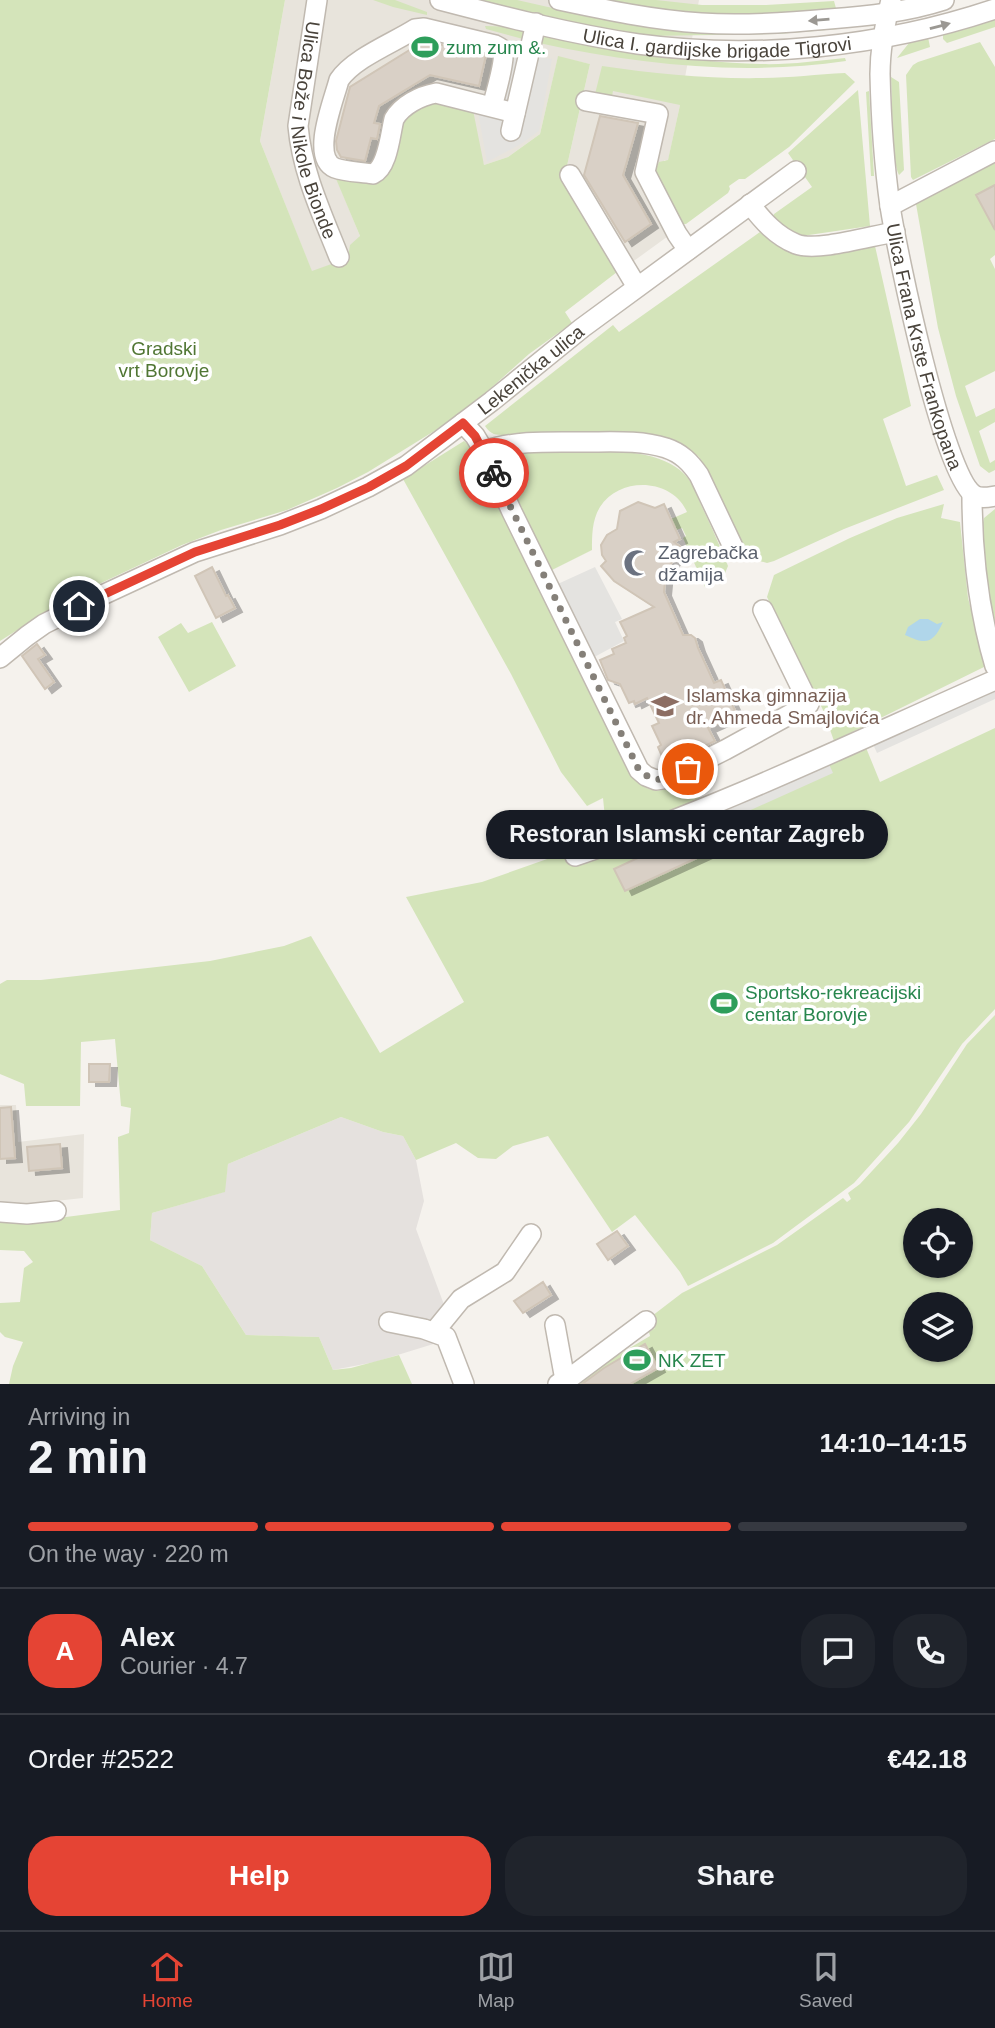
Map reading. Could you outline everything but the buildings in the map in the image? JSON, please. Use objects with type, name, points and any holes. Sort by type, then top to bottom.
[{"type":"street","name":"Ulica Bože i Nikole Bionde","points":[[317,0],[298,126],[303,161],[338,257]]},
{"type":"street","name":"Ulica I. gardijske brigade Tigrovi","points":[[440,0],[607,39],[705,50],[794,48],[884,37],[933,28],[995,9]]},
{"type":"street","name":"Ulica I. gardijske brigade Tigrovi","points":[[559,0],[640,17],[712,24],[791,22],[944,0]]},
{"type":"street","name":"Ulica Frana Krste Frankopana","points":[[889,7],[880,71],[890,206],[932,396],[957,466],[969,488]]},
{"type":"street","points":[[492,107],[503,63],[501,48],[424,28],[415,29],[344,73],[339,80],[322,142],[323,154],[330,165],[336,168],[373,174],[380,170],[383,164],[397,113],[417,98],[436,93],[492,107],[513,122],[536,23]]},
{"type":"street","points":[[586,101],[658,114],[645,172],[688,250]]},
{"type":"street","points":[[299,138],[322,142]]},
{"type":"street","name":"Ulica Frana Krste Frankopana","points":[[890,206],[995,151]]},
{"type":"street","name":"Lekenička ulica","points":[[0,658],[44,624],[96,597],[195,552],[321,509],[406,466],[582,328],[796,171]]},
{"type":"street","points":[[570,176],[637,287]]},
{"type":"street","points":[[750,204],[770,227],[796,244],[836,243],[895,232]]},
{"type":"street","points":[[463,423],[484,451],[639,770],[646,776],[656,780],[669,778],[809,704],[762,610]]},
{"type":"street","points":[[484,451],[515,443],[550,442],[616,442],[666,448],[685,459],[699,475],[735,551]]},
{"type":"street","points":[[969,488],[979,497],[995,496]]},
{"type":"street","points":[[969,488],[975,579],[995,666]]},
{"type":"street","points":[[575,856],[627,839],[708,806],[995,680]]},
{"type":"street","points":[[0,1212],[27,1214],[56,1211]]},
{"type":"street","points":[[434,1332],[461,1299],[505,1272],[531,1234]]},
{"type":"street","points":[[555,1325],[561,1382],[646,1321]]},
{"type":"street","points":[[389,1322],[446,1337],[464,1384]]},
{"type":"shaded area","points":[[285,0],[699,0],[668,161],[664,160],[682,226],[620,271],[564,179],[590,64],[558,57],[540,134],[508,157],[484,165],[481,156],[389,172],[335,175],[360,236],[348,258],[312,272],[260,141]]},
{"type":"shaded area","points":[[513,52],[552,59],[539,131],[487,162],[478,112],[496,115]]},
{"type":"shaded area","points":[[595,567],[622,619],[615,622],[624,641],[585,662],[549,588]]},
{"type":"shaded area","points":[[995,688],[995,699],[877,753],[872,742]]},
{"type":"shaded area","points":[[828,762],[833,773],[722,823],[717,812]]},
{"type":"shaded area","points":[[0,1105],[16,1105],[18,1142],[84,1134],[83,1198],[0,1207]]},
{"type":"shaded area","points":[[341,1117],[403,1136],[416,1160],[424,1201],[416,1229],[456,1337],[375,1362],[333,1370],[319,1337],[246,1335],[202,1266],[150,1240],[152,1213],[224,1192],[228,1164]]},
{"type":"green space","name":"Gradski vrt Borovje","points":[[0,0],[285,0],[260,141],[312,271],[348,258],[350,245],[360,236],[334,174],[368,180],[400,119],[431,101],[473,110],[484,165],[508,157],[540,134],[558,56],[590,64],[564,179],[617,272],[565,312],[572,323],[529,354],[481,397],[444,425],[368,472],[287,510],[182,545],[65,600],[0,641]]},
{"type":"green space","points":[[373,0],[395,0],[427,12],[427,15],[393,7]]},
{"type":"green space","points":[[478,0],[517,0],[610,21],[680,30],[838,26],[838,29],[778,34],[644,36],[619,33]]},
{"type":"green space","points":[[581,0],[656,0],[702,5],[834,1],[837,12],[707,19]]},
{"type":"green space","points":[[995,19],[995,27],[947,43],[943,39],[943,34]]},
{"type":"green space","points":[[485,26],[519,27],[525,30],[523,39],[486,29]]},
{"type":"green space","points":[[542,32],[650,52],[732,63],[771,64],[845,58],[846,61],[769,68],[692,66],[616,57],[539,43]]},
{"type":"green space","points":[[928,37],[930,47],[897,58],[909,43]]},
{"type":"green space","points":[[980,42],[995,67],[995,139],[913,180],[906,75],[918,62]]},
{"type":"green space","points":[[602,66],[723,78],[845,73],[855,82],[789,147],[745,179],[739,179],[729,186],[728,193],[686,224],[682,224],[654,173],[659,162],[668,160],[680,105],[613,91],[611,101],[594,98]]},
{"type":"green space","points":[[891,77],[899,82],[904,170],[899,175],[894,144]]},
{"type":"green space","points":[[858,90],[870,226],[802,236],[782,229],[773,217],[774,214],[812,187],[788,153]]},
{"type":"green space","points":[[869,91],[874,176],[871,176],[866,92]]},
{"type":"green space","points":[[995,163],[995,255],[990,259],[995,269],[995,371],[965,386],[976,417],[995,408],[995,422],[979,431],[990,463],[995,460],[995,470],[989,473],[980,466],[956,396],[938,328],[916,204]]},
{"type":"green space","points":[[760,232],[774,244],[799,254],[875,246],[911,406],[883,419],[906,486],[937,475],[944,490],[767,563],[749,558],[706,469],[699,457],[685,446],[670,440],[613,433],[499,435],[492,433],[485,426],[613,325],[619,332]]},
{"type":"green space","points":[[464,441],[472,447],[641,784],[646,787],[661,790],[681,783],[685,788],[692,785],[703,802],[860,733],[880,782],[995,728],[995,1009],[962,1044],[909,1122],[854,1183],[773,1243],[688,1286],[635,1215],[612,1232],[548,1136],[513,1146],[496,1159],[478,1158],[456,1143],[416,1160],[403,1136],[341,1117],[228,1164],[225,1192],[152,1213],[150,1240],[202,1266],[246,1335],[319,1337],[333,1370],[399,1355],[412,1384],[9,1384],[23,1342],[5,1337],[0,1332],[0,1303],[20,1302],[24,1268],[33,1262],[24,1251],[0,1250],[0,1219],[35,1221],[120,1210],[118,1137],[129,1133],[131,1108],[121,1106],[115,1039],[81,1042],[80,1106],[26,1106],[24,1084],[0,1074],[0,984],[7,980],[41,980],[210,961],[284,946],[311,936],[380,1053],[464,1002],[406,897],[482,882],[607,838],[603,798],[587,806],[561,772],[511,674],[403,479]]},
{"type":"green space","points":[[565,451],[613,451],[647,455],[677,468],[692,485],[724,556],[728,566],[723,578],[705,587],[683,538],[686,536],[682,528],[676,530],[671,519],[687,512],[680,501],[670,493],[645,485],[620,490],[609,497],[595,517],[592,550],[550,571],[497,463],[501,456]]},
{"type":"green space","points":[[944,504],[941,518],[960,522],[968,598],[986,666],[834,741],[823,710],[767,597],[774,575],[897,518]]},
{"type":"green space","points":[[995,509],[995,625],[984,571],[982,529],[984,518]]},
{"type":"green space","points":[[212,622],[236,666],[189,692],[158,637],[181,623],[188,633]]},
{"type":"green space","points":[[995,1015],[995,1384],[569,1384],[650,1336],[649,1332],[655,1328],[648,1319],[682,1293],[777,1245],[843,1198],[847,1202],[851,1199],[848,1193],[860,1184],[898,1143],[921,1114],[967,1044]]},
{"type":"water","points":[[920,619],[928,619],[937,624],[943,622],[936,635],[928,640],[918,640],[905,635],[908,627]]},
{"type":"way so far","points":[[494,473],[639,770],[656,780],[669,778],[688,769]]},
{"type":"place","name":"zum zum &.","points":[[425,47]]},
{"type":"place","name":"Zagrebačka džamija","points":[[637,563]]},
{"type":"place","name":"Islamska gimnazija dr. Ahmeda Smajlovića","points":[[665,706]]},
{"type":"place","name":"Restoran Islamski centar Zagreb","points":[[688,769]]},
{"type":"place","name":"Sportsko-rekreacijski centar Borovje","points":[[724,1003]]},
{"type":"place","name":"NK ZET","points":[[637,1360]]},
{"type":"route","points":[[79,606],[195,552],[280,525],[369,487],[406,466],[463,423],[475,436],[494,473]]}]
